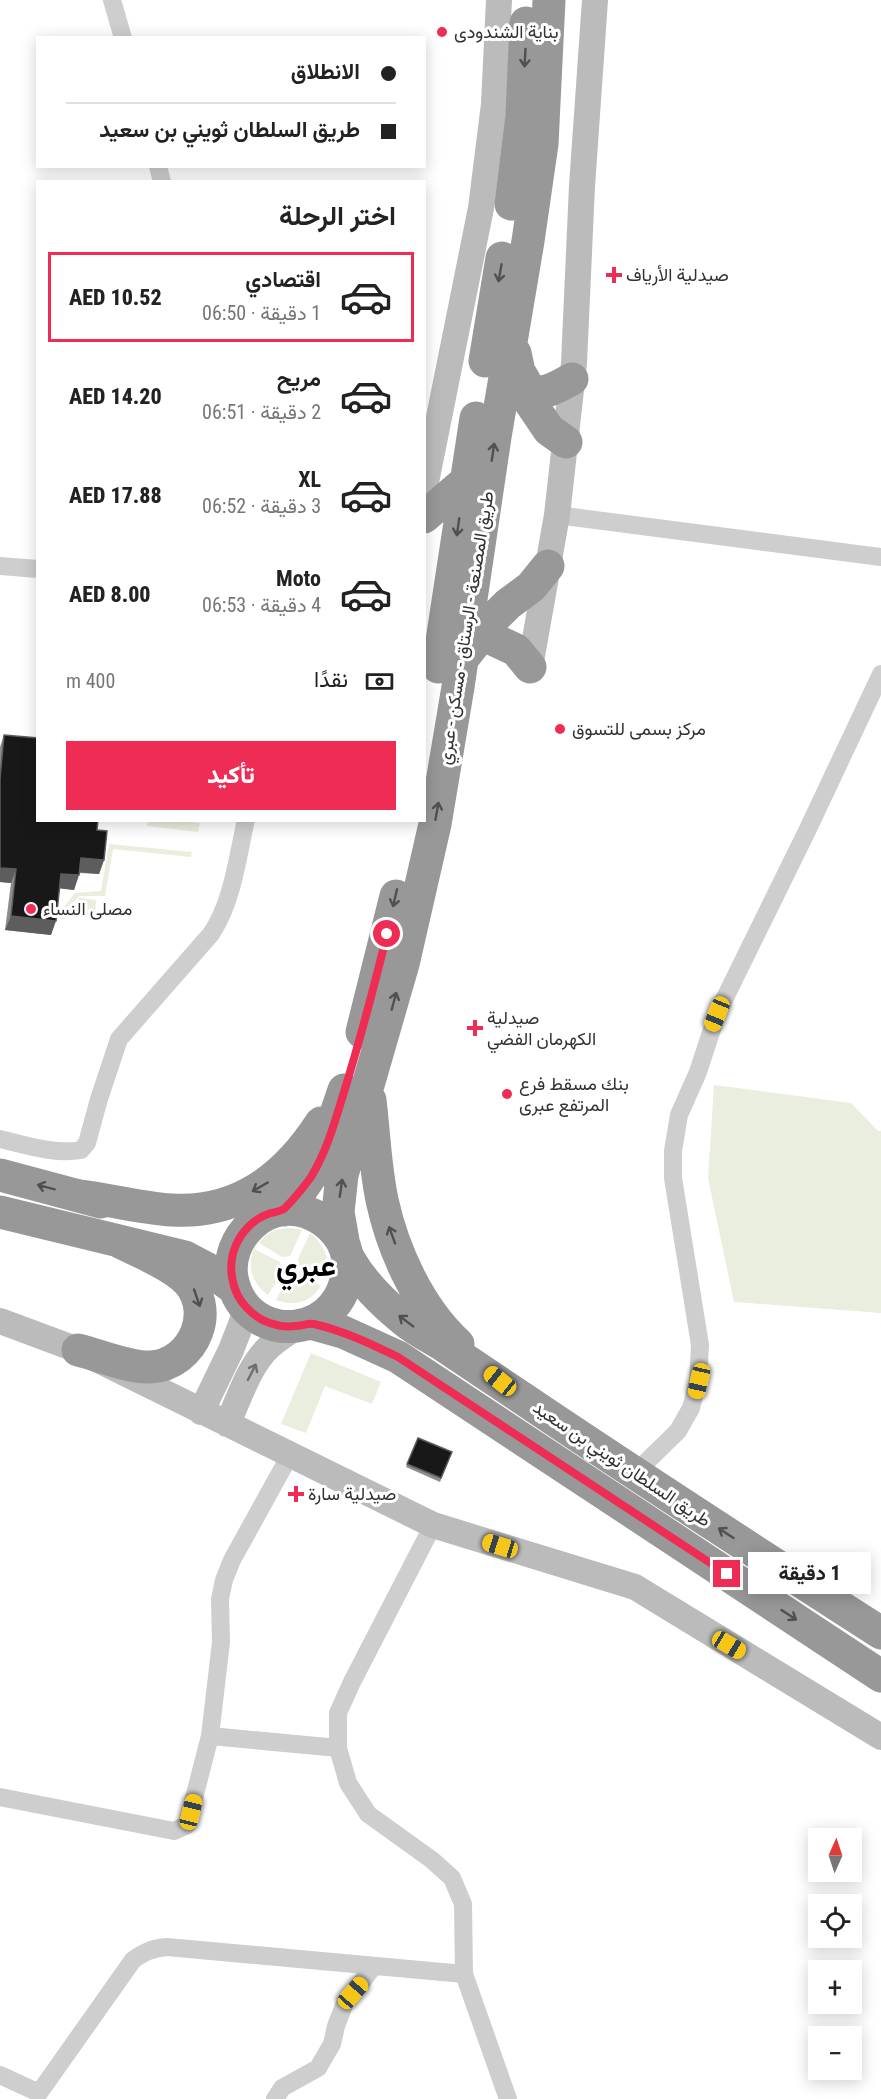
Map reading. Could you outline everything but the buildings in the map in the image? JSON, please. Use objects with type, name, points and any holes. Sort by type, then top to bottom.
[{"type":"highway","name":"طريق المصنعة - الرستاق - مسكن - عبري","points":[[426,738],[512,196],[522,115],[527,0]]},
{"type":"highway","name":"طريق المصنعة - الرستاق - مسكن - عبري","points":[[274,1212],[301,1190],[319,1164],[393,1003],[425,870],[435,824],[462,660],[542,144],[549,0]]},
{"type":"highway","points":[[511,341],[525,393],[549,430],[566,442]]},
{"type":"highway","points":[[519,372],[529,388],[533,390],[551,389],[572,379]]},
{"type":"highway","points":[[426,515],[465,482]]},
{"type":"highway","points":[[462,660],[501,611],[531,587],[548,566]]},
{"type":"highway","points":[[482,634],[516,650],[530,667]]},
{"type":"highway","name":"طريق المصنعة - الرستاق - مسكن - عبري","points":[[346,1252],[338,1212],[340,1190],[370,1000],[412,822]]},
{"type":"highway","points":[[81,1196],[172,1210],[212,1208],[240,1198],[270,1182],[297,1157],[321,1123],[358,1081]]},
{"type":"highway","points":[[358,1081],[382,1200],[393,1238],[412,1282],[449,1335],[516,1394]]},
{"type":"highway","points":[[0,1175],[202,1228],[228,1228],[274,1212],[302,1211],[320,1218],[334,1230],[346,1252],[348,1274],[345,1290],[337,1304],[325,1315],[304,1325],[284,1327],[270,1324],[206,1268],[185,1257],[0,1212]]},
{"type":"highway","points":[[241,1299],[231,1275],[231,1260],[235,1246],[253,1223],[274,1212]]},
{"type":"highway","points":[[78,1350],[149,1367],[164,1365],[179,1358],[190,1346],[198,1332],[201,1317],[199,1302],[193,1288],[183,1276],[118,1241]]},
{"type":"highway","name":"طريق السلطان ثويني بن سعيد","points":[[346,1252],[370,1288],[404,1320],[634,1474],[881,1634]]},
{"type":"highway","name":"طريق السلطان ثويني بن سعيد","points":[[304,1325],[343,1332],[398,1357],[881,1676]]},
{"type":"street","points":[[112,0],[122,36]]},
{"type":"street","points":[[426,482],[481,208],[494,104],[499,0]]},
{"type":"street","points":[[530,667],[557,515],[566,442],[572,379],[595,0]]},
{"type":"street","points":[[557,515],[881,557]]},
{"type":"street","points":[[0,566],[36,569]]},
{"type":"street","points":[[634,1474],[678,1431],[691,1408],[699,1381],[700,1346],[673,1178],[673,1151],[679,1115],[711,1030],[736,973],[807,831],[881,674]]},
{"type":"street","points":[[0,1139],[71,1152],[81,1150],[87,1143],[118,1040],[211,934],[220,919],[227,903],[246,822]]},
{"type":"street","points":[[201,1412],[231,1350],[241,1299]]},
{"type":"street","points":[[0,1321],[78,1350],[432,1525],[635,1587],[881,1737]]},
{"type":"street","points":[[227,1424],[255,1365],[265,1351],[274,1342],[304,1325]]},
{"type":"street","points":[[0,1797],[174,1831],[187,1825],[210,1736],[221,1642],[220,1599],[224,1580],[232,1560],[290,1455]]},
{"type":"street","points":[[432,1525],[338,1713],[338,1748],[348,1783],[368,1814],[432,1860],[452,1878],[462,1904],[464,1974],[508,2099]]},
{"type":"street","points":[[210,1736],[338,1748]]},
{"type":"street","points":[[0,2075],[39,2093],[133,1960],[155,1948],[179,1948],[464,1974]]},
{"type":"street","points":[[275,2099],[282,2088],[318,2068],[332,2044],[345,2003],[374,1966]]},
{"type":"green space","points":[[148,822],[200,823],[198,832],[147,826]]},
{"type":"green space","points":[[109,844],[192,852],[191,857],[113,849],[105,896],[79,896],[66,911],[65,919],[60,919],[61,911],[75,893],[101,891]]},
{"type":"green space","points":[[79,898],[96,900],[95,917],[69,915]]},
{"type":"green space","points":[[714,1085],[851,1103],[878,1131],[881,1131],[881,1313],[734,1302],[708,1178]]},
{"type":"green space","points":[[292,1228],[302,1230],[290,1256],[282,1257],[259,1243],[274,1231]]},
{"type":"green space","points":[[310,1233],[326,1254],[328,1267],[324,1280],[299,1266],[298,1259]]},
{"type":"green space","points":[[254,1249],[280,1262],[282,1272],[268,1295],[258,1286],[252,1275],[251,1262]]},
{"type":"green space","points":[[299,1272],[321,1286],[312,1296],[302,1302],[289,1303],[276,1300],[289,1274]]},
{"type":"green space","points":[[311,1353],[381,1382],[372,1404],[325,1386],[306,1433],[281,1424]]},
{"type":"place","name":"بناية الشندودى","points":[[442,32]]},
{"type":"place","name":"صيدلية الأرياف","points":[[614,275]]},
{"type":"place","name":"مركز بسمى للتسوق","points":[[560,729]]},
{"type":"place","name":"مصلى النساء","points":[[31,909]]},
{"type":"place","name":"صيدلية الكهرمان الفضي","points":[[475,1028]]},
{"type":"place","name":"بنك مسقط فرع المرتفع عبرى","points":[[507,1094]]},
{"type":"place","name":"صيدلية سارة","points":[[296,1494]]},
{"type":"district","name":"عبري","points":[[306,1266]]},
{"type":"route","points":[[387,934],[361,1036],[319,1164],[284,1210],[265,1215],[253,1223],[235,1246],[231,1260],[231,1275],[238,1296],[247,1309],[270,1324],[284,1327],[311,1323],[343,1332],[398,1357],[727,1574]]}]
